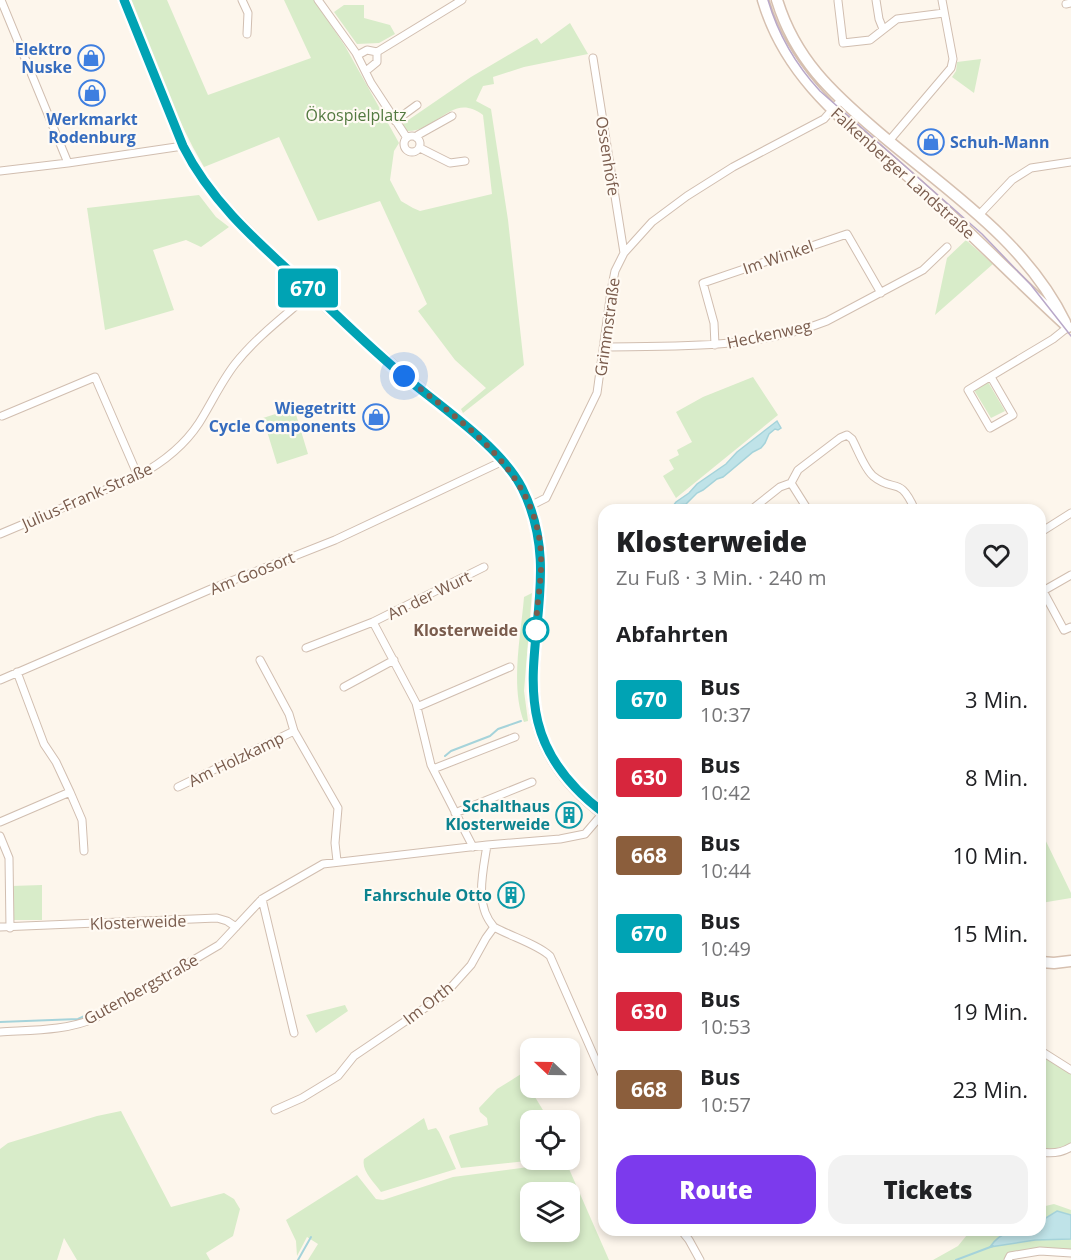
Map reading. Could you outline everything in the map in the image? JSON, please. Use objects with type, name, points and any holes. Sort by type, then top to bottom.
[{"type":"street","points":[[2,0],[68,163]]},
{"type":"street","points":[[124,0],[183,146],[194,168],[223,206],[387,361],[453,415],[503,461],[520,485],[537,529],[541,556],[532,681],[536,713],[552,757],[576,789],[598,808]]},
{"type":"street","points":[[242,0],[248,13],[247,34]]},
{"type":"street","points":[[330,0],[319,3],[358,55],[407,138]]},
{"type":"street","points":[[358,55],[367,50],[377,52],[462,0]]},
{"type":"street","name":"Falkenberger Landstraße","points":[[763,0],[775,32],[791,62],[804,80],[833,111],[924,190],[1069,330]]},
{"type":"street","name":"Falkenberger Landstraße","points":[[777,0],[783,18],[800,51],[818,77],[841,100],[979,215],[1000,236],[1057,305],[1069,330]]},
{"type":"street","points":[[876,0],[883,29]]},
{"type":"street","points":[[889,141],[951,68],[953,59],[942,0]]},
{"type":"street","points":[[838,1],[843,43],[870,40],[897,19],[944,13]]},
{"type":"street","points":[[366,71],[377,62],[377,52]]},
{"type":"street","name":"Ossenhöfe","points":[[593,58],[624,253]]},
{"type":"street","name":"Grimmstraße","points":[[530,506],[546,498],[597,393],[615,271],[624,253],[652,222],[687,196],[733,167],[824,119],[841,100]]},
{"type":"street","points":[[395,121],[417,105]]},
{"type":"street","points":[[417,138],[418,135],[452,116]]},
{"type":"street","points":[[407,138],[411,136],[417,138],[420,141],[420,148]]},
{"type":"street","points":[[407,138],[404,145],[408,151],[414,152],[420,148]]},
{"type":"street","points":[[0,171],[183,146]]},
{"type":"street","points":[[420,148],[450,163],[465,161]]},
{"type":"street","points":[[979,215],[1012,180],[1031,168],[1071,162]]},
{"type":"street","name":"Im Winkel","points":[[715,345],[714,323],[704,283],[848,234],[881,293]]},
{"type":"street","name":"Heckenweg","points":[[604,347],[740,343],[811,327],[923,270],[947,247]]},
{"type":"street","name":"Julius-Frank-Straße","points":[[0,534],[138,476],[175,451],[198,425],[235,364],[252,345],[312,292]]},
{"type":"street","points":[[991,377],[1013,415],[990,428],[968,390],[1069,330]]},
{"type":"street","points":[[2,416],[95,377],[138,476]]},
{"type":"street","points":[[759,504],[780,487],[791,483],[798,470],[847,435],[852,439],[870,474],[880,481],[900,486],[908,493],[913,504]]},
{"type":"street","name":"Am Goosort","points":[[0,680],[211,589],[335,540],[503,461]]},
{"type":"street","points":[[791,483],[804,504]]},
{"type":"street","points":[[1046,529],[1071,513]]},
{"type":"street","name":"An der Wurt","points":[[306,648],[373,622],[484,567]]},
{"type":"street","points":[[1046,589],[1071,575]]},
{"type":"street","points":[[1046,597],[1064,630],[1071,627]]},
{"type":"street","name":"An der Wurt","points":[[373,622],[417,707],[433,769],[473,847]]},
{"type":"street","name":"Am Holzkamp","points":[[260,660],[289,714],[294,731],[338,808],[335,843],[338,861]]},
{"type":"street","points":[[344,687],[394,660]]},
{"type":"street","points":[[417,707],[510,667]]},
{"type":"street","points":[[17,672],[44,744],[56,762],[82,820],[84,851]]},
{"type":"street","name":"Am Holzkamp","points":[[178,787],[294,731]]},
{"type":"street","points":[[433,769],[515,737]]},
{"type":"street","points":[[455,813],[532,782]]},
{"type":"street","points":[[0,822],[70,792]]},
{"type":"street","points":[[236,927],[262,899],[323,864],[560,839],[585,834],[598,820]]},
{"type":"street","points":[[0,836],[9,858],[10,928]]},
{"type":"street","points":[[487,845],[482,883],[486,918],[494,927],[513,938],[543,949],[550,956],[598,1065]]},
{"type":"street","points":[[262,899],[294,1033]]},
{"type":"street","name":"Klosterweide","points":[[0,927],[216,918],[236,927]]},
{"type":"street","name":"Gutenbergstraße","points":[[0,1032],[83,1023],[219,945],[236,927]]},
{"type":"street","name":"Im Orth","points":[[274,1110],[302,1098],[338,1076],[354,1056],[444,995],[471,965],[494,927]]},
{"type":"street","points":[[1046,962],[1071,961]]},
{"type":"street","points":[[1046,1054],[1071,1070]]},
{"type":"street","points":[[1046,1152],[1065,1151],[1071,1147]]},
{"type":"street","points":[[686,1236],[700,1260]]},
{"type":"street","points":[[1009,1258],[1040,1251],[1071,1253]]},
{"type":"green space","name":"Ökospielplatz","points":[[130,0],[167,0],[208,95],[311,58],[284,0],[314,0],[345,46],[399,143],[394,151],[390,180],[401,201],[420,211],[492,194],[483,115],[472,109],[462,108],[453,110],[417,130],[406,131],[401,125],[471,77],[537,38],[541,44],[570,23],[588,54],[524,67],[493,77],[494,84],[483,86],[476,101],[491,109],[508,220],[524,365],[463,413],[461,409],[486,388],[455,360],[418,311],[427,304],[380,201],[318,221],[279,137],[204,167],[173,106]]},
{"type":"green space","points":[[344,5],[364,5],[364,18],[390,25],[395,34],[379,43],[357,44],[334,12]]},
{"type":"green space","points":[[981,59],[974,93],[952,77],[956,71],[957,62]]},
{"type":"green space","points":[[199,195],[216,217],[229,227],[201,247],[186,240],[153,250],[174,310],[105,330],[87,208]]},
{"type":"green space","points":[[966,240],[993,264],[935,315],[947,258]]},
{"type":"green space","points":[[753,377],[778,415],[676,498],[663,476],[674,469],[669,460],[679,455],[677,450],[692,442],[676,412],[703,397]]},
{"type":"green space","points":[[988,382],[1005,411],[991,418],[974,390]]},
{"type":"green space","points":[[294,408],[308,454],[277,464],[263,418]]},
{"type":"green space","points":[[532,593],[524,691],[528,721],[524,722],[518,693],[518,660],[524,597]]},
{"type":"green space","points":[[1046,841],[1071,893],[1071,898],[1046,902]]},
{"type":"green space","points":[[42,885],[42,920],[12,920],[11,886]]},
{"type":"green space","points":[[345,1005],[348,1011],[316,1033],[306,1015]]},
{"type":"green space","points":[[1046,1057],[1071,1074],[1071,1143],[1046,1149]]},
{"type":"green space","points":[[520,1075],[520,1098],[536,1098],[543,1110],[520,1110],[520,1162],[461,1168],[449,1137],[488,1125],[487,1118],[479,1108],[497,1089]]},
{"type":"green space","points":[[121,1111],[171,1207],[224,1193],[234,1199],[240,1209],[233,1236],[206,1253],[210,1260],[77,1260],[64,1238],[57,1260],[0,1260],[0,1149],[8,1143]]},
{"type":"green space","points":[[424,1118],[428,1130],[436,1128],[439,1132],[456,1169],[381,1192],[366,1172],[364,1159]]},
{"type":"green space","points":[[520,1168],[520,1170],[570,1170],[575,1182],[520,1182],[520,1242],[580,1242],[580,1194],[609,1260],[308,1260],[318,1244],[307,1237],[297,1256],[296,1241],[286,1220],[357,1175],[376,1199],[383,1200],[453,1177]]},
{"type":"green space","points":[[1054,1204],[1071,1210],[1071,1257],[1041,1254],[1011,1260],[933,1260],[958,1246],[966,1236],[1046,1236],[1046,1206]]},
{"type":"water","points":[[777,421],[781,428],[769,434],[761,448],[723,477],[697,493],[686,504],[674,504],[697,484],[726,464],[737,452]]},
{"type":"water","points":[[1057,1211],[1071,1215],[1071,1239],[1035,1240],[990,1247],[1000,1236],[1046,1236],[1046,1218]]},
{"type":"waterway","points":[[445,756],[451,751],[490,736],[498,729],[521,721]]},
{"type":"waterway","points":[[0,1022],[78,1019],[97,1010]]},
{"type":"waterway","points":[[298,1260],[311,1237]]},
{"type":"waterway","points":[[956,1260],[993,1246]]},
{"type":"tram line","points":[[768,0],[789,48],[803,71],[820,91],[982,234],[1031,285],[1071,336]]},
{"type":"bus line","name":"670","points":[[124,0],[183,146],[207,187],[244,228],[348,326],[404,376],[453,415],[503,461],[520,485],[537,529],[541,556],[532,681],[534,705],[540,730],[552,757],[576,789],[598,808]]},
{"type":"place","name":"Elektro Nuske","points":[[91,58]]},
{"type":"place","name":"Werkmarkt Rodenburg","points":[[92,93]]},
{"type":"place","name":"Schuh-Mann","points":[[931,142]]},
{"type":"place","name":"Wiegetritt Cycle Components","points":[[376,417]]},
{"type":"place","name":"Klosterweide","points":[[536,630]]},
{"type":"place","name":"Schalthaus Klosterweide","points":[[569,815]]},
{"type":"place","name":"Fahrschule Otto","points":[[511,895]]},
{"type":"route","points":[[404,376],[453,415],[503,461],[520,485],[537,529],[541,556],[536,630]]}]
